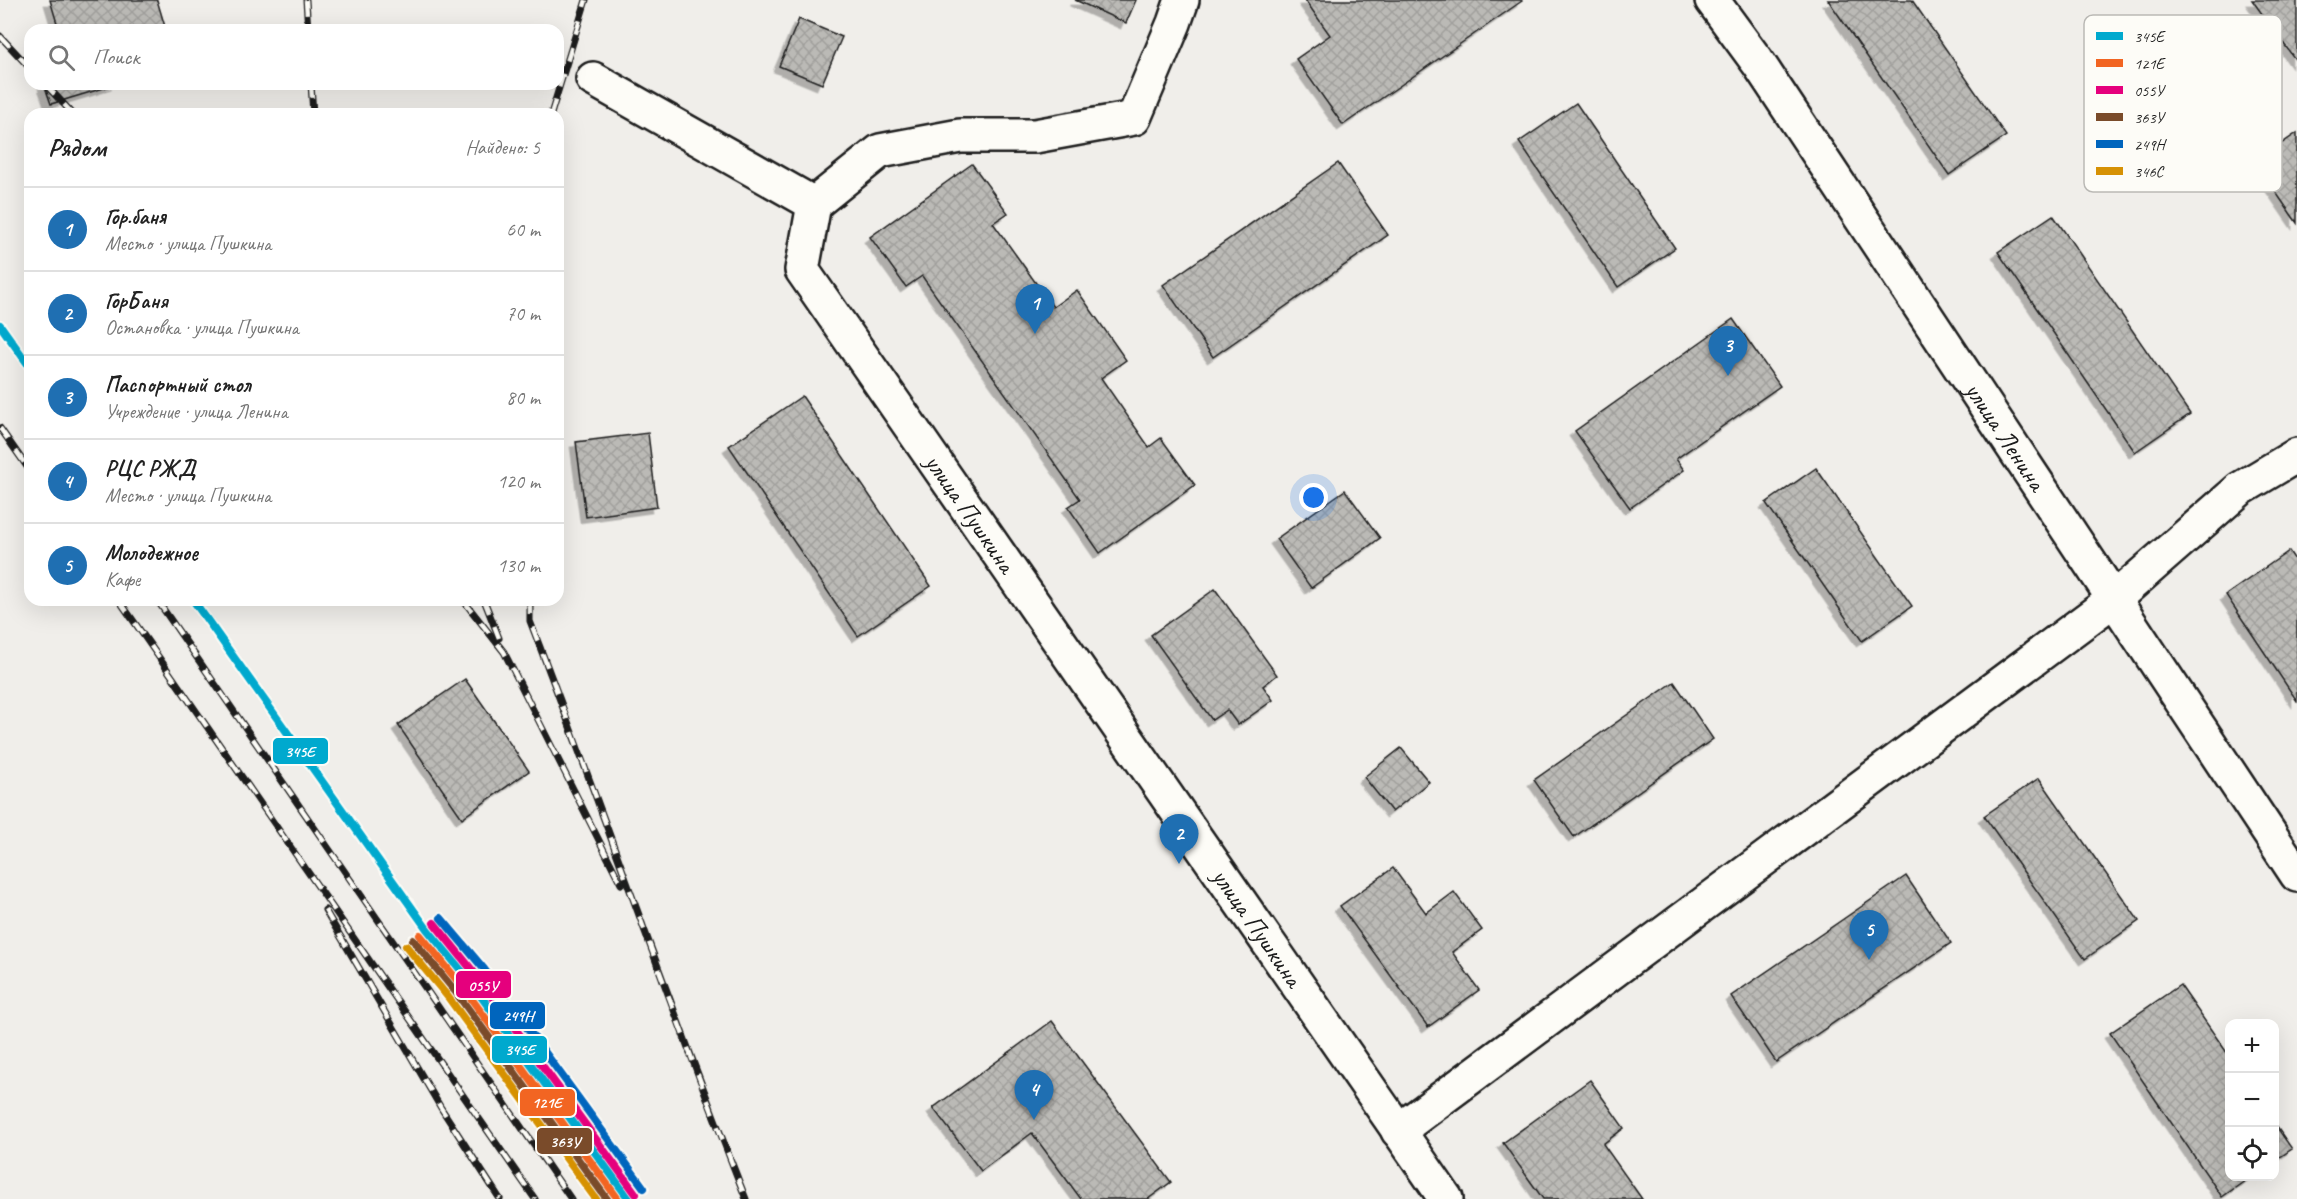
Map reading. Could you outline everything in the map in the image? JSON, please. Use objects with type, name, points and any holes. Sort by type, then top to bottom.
[{"type":"street","points":[[593,78],[814,204],[880,151],[960,136],[1035,136],[1134,118],[1182,0]]},
{"type":"street","name":"улица Ленина","points":[[1713,0],[1759,64],[2297,875]]},
{"type":"street","name":"улица Пушкина","points":[[814,204],[802,270],[1446,1199]]},
{"type":"street","points":[[1398,1131],[2113,600],[2240,489],[2297,455]]},
{"type":"building","points":[[50,0],[157,0],[164,24],[57,24]]},
{"type":"building","points":[[1075,0],[1136,0],[1126,23]]},
{"type":"building","points":[[1305,0],[1522,1],[1343,125],[1296,59],[1330,35]]},
{"type":"building","points":[[1828,0],[1912,0],[2006,136],[1949,175]]},
{"type":"building","points":[[2252,0],[2297,0],[2297,62],[2282,41],[2282,15],[2263,15]]},
{"type":"building","points":[[799,19],[842,37],[822,84],[779,66]]},
{"type":"building","points":[[46,90],[97,90],[51,104]]},
{"type":"building","points":[[1576,103],[1675,248],[1618,287],[1519,142]]},
{"type":"building","points":[[2297,133],[2297,223],[2276,192],[2282,192],[2282,143]]},
{"type":"building","points":[[1338,163],[1388,235],[1213,357],[1163,285]]},
{"type":"building","points":[[972,164],[1008,213],[993,223],[1053,307],[1077,290],[1126,360],[1101,378],[1149,447],[1161,438],[1195,485],[1100,553],[1068,507],[1080,499],[922,276],[906,287],[870,237]]},
{"type":"building","points":[[2053,215],[2190,414],[2135,452],[1998,252]]},
{"type":"building","points":[[1733,319],[1780,386],[1676,459],[1684,470],[1630,508],[1575,431]]},
{"type":"building","points":[[802,396],[931,586],[858,636],[729,446]]},
{"type":"building","points":[[648,433],[657,507],[586,517],[576,442]]},
{"type":"building","points":[[1816,468],[1912,606],[1862,641],[1766,503]]},
{"type":"building","points":[[1345,490],[1380,538],[1311,588],[1276,539]]},
{"type":"building","points":[[2289,551],[2297,563],[2297,701],[2226,595]]},
{"type":"building","points":[[1215,589],[1277,675],[1263,686],[1273,700],[1238,725],[1227,710],[1212,720],[1151,635]]},
{"type":"building","points":[[465,679],[529,771],[462,818],[398,725]]},
{"type":"building","points":[[1674,682],[1713,739],[1574,837],[1534,780]]},
{"type":"building","points":[[1401,748],[1429,782],[1392,812],[1364,777]]},
{"type":"building","points":[[2039,778],[2139,921],[2085,959],[1984,816]]},
{"type":"building","points":[[1393,868],[1426,913],[1454,892],[1482,930],[1452,952],[1479,990],[1428,1027],[1340,906]]},
{"type":"building","points":[[1906,876],[1951,943],[1776,1062],[1731,996]]},
{"type":"building","points":[[2180,985],[2225,1050],[2225,1181],[2245,1181],[2222,1197],[2110,1033]]},
{"type":"building","points":[[1052,1021],[1171,1182],[1148,1199],[1081,1199],[1032,1133],[981,1171],[933,1108]]},
{"type":"building","points":[[1590,1080],[1624,1128],[1603,1144],[1642,1199],[1543,1199],[1503,1143]]},
{"type":"building","points":[[2279,1130],[2292,1149],[2279,1158]]},
{"type":"railway","points":[[306,0],[308,24]]},
{"type":"railway","points":[[564,72],[586,0]]},
{"type":"railway","points":[[0,36],[24,62]]},
{"type":"railway","points":[[51,90],[67,108]]},
{"type":"railway","points":[[311,90],[313,108]]},
{"type":"railway","points":[[553,108],[558,90]]},
{"type":"railway","points":[[0,428],[24,462]]},
{"type":"railway","points":[[123,606],[535,1199]]},
{"type":"railway","points":[[161,606],[571,1199]]},
{"type":"railway","points":[[468,606],[504,652],[621,884]]},
{"type":"railway","points":[[486,606],[499,638]]},
{"type":"railway","points":[[530,606],[530,621],[746,1199]]},
{"type":"railway","points":[[325,910],[441,1108],[500,1199]]},
{"type":"transit line","name":"345Е","points":[[0,325],[24,359]]},
{"type":"transit line","name":"345Е","points":[[197,606],[427,929],[469,980],[629,1199]]},
{"type":"transit line","name":"249Н","points":[[441,918],[484,969],[644,1188]]},
{"type":"transit line","name":"055У","points":[[434,923],[476,975],[636,1194]]},
{"type":"transit line","name":"121Е","points":[[420,935],[462,986],[618,1199]]},
{"type":"transit line","name":"363У","points":[[413,940],[455,991],[607,1199]]},
{"type":"transit line","name":"346С","points":[[406,946],[448,997],[596,1199]]},
{"type":"place","name":"Гор.баня","points":[[1035,334]]},
{"type":"place","name":"Паспортный стол","points":[[1728,376]]},
{"type":"place","name":"ГорБаня","points":[[1179,864]]},
{"type":"place","name":"Молодежное","points":[[1869,960]]},
{"type":"place","name":"РЦС РЖД","points":[[1034,1120]]}]
